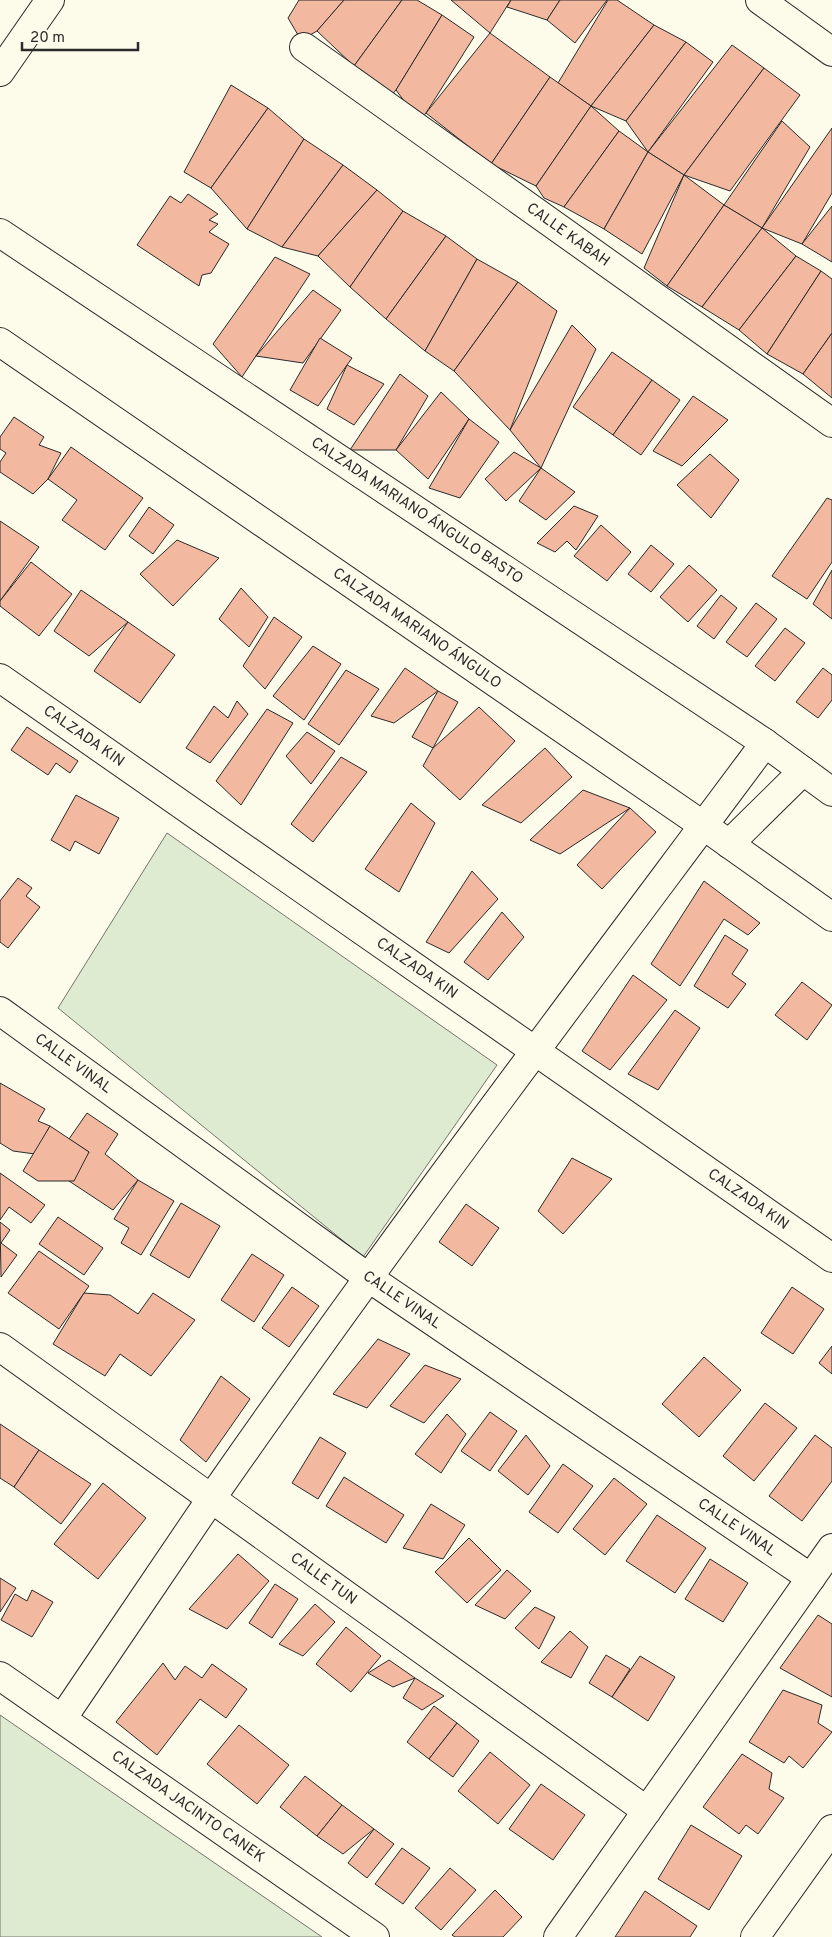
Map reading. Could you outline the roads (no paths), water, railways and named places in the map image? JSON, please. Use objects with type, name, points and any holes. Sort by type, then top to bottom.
[{"type":"street","points":[[0,72],[50,0]]},
{"type":"street","points":[[760,0],[832,52]]},
{"type":"street","name":"CALLE KABAH","points":[[304,47],[832,424]]},
{"type":"street","name":"CALZADA MARIANO ÁNGULO BASTO","points":[[0,233],[765,743],[832,792]]},
{"type":"street","name":"CALZADA MARIANO ÁNGULO","points":[[0,342],[704,826],[832,917]]},
{"type":"street","name":"CALZADA KIN","points":[[0,678],[832,1258]]},
{"type":"street","points":[[62,1720],[211,1499],[369,1278],[534,1052],[765,743]]},
{"type":"street","points":[[729,844],[803,771]]},
{"type":"street","name":"CALLE VINAL","points":[[0,1011],[369,1278],[811,1578]]},
{"type":"street","name":"CALLE TUN","points":[[0,1347],[647,1811]]},
{"type":"street","points":[[558,1937],[832,1548]]},
{"type":"street","name":"CALZADA JACINTO CANEK","points":[[0,1676],[375,1937]]},
{"type":"street","points":[[755,1937],[832,1830]]}]
